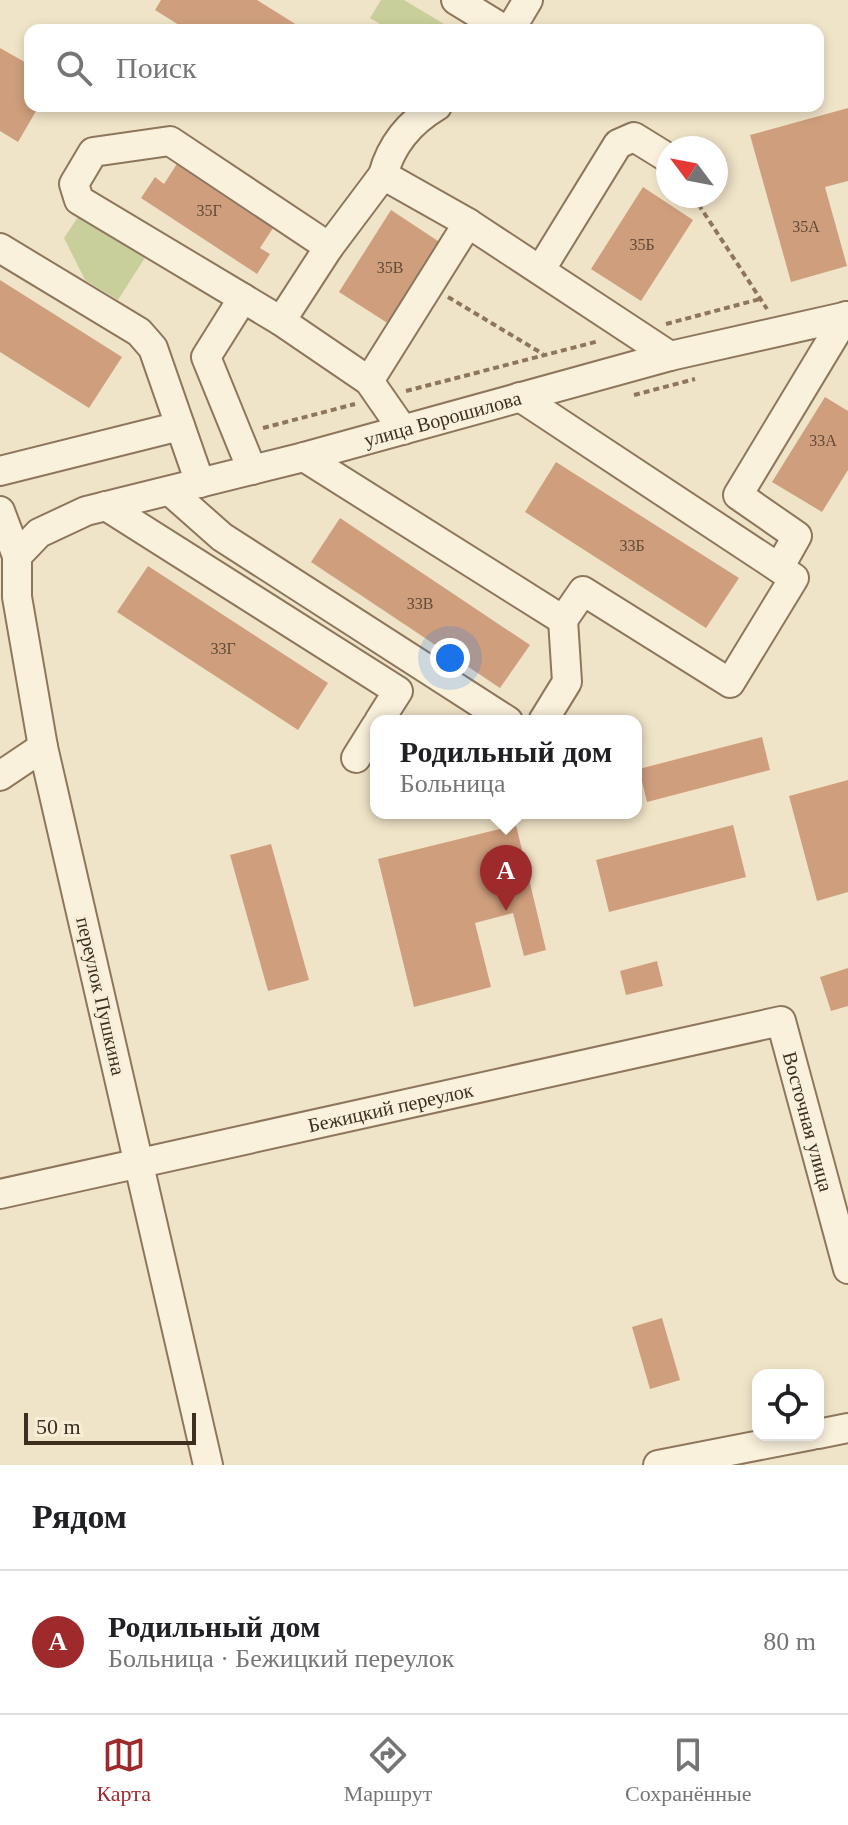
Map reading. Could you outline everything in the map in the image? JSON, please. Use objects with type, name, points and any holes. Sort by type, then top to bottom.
[{"type":"street","points":[[456,0],[498,24]]},
{"type":"street","points":[[512,24],[528,0]]},
{"type":"street","points":[[281,321],[329,247],[383,175],[388,158],[402,136],[427,112]]},
{"type":"street","points":[[541,269],[618,144],[634,137],[656,151]]},
{"type":"street","points":[[329,247],[170,141],[93,152],[74,184],[79,200],[281,321],[369,381],[403,430]]},
{"type":"street","points":[[383,175],[541,269],[670,356]]},
{"type":"street","points":[[369,381],[468,223]]},
{"type":"street","points":[[0,248],[139,332],[153,348],[200,483]]},
{"type":"street","points":[[243,298],[206,357],[252,470]]},
{"type":"street","points":[[779,568],[797,536],[738,495],[847,316]]},
{"type":"street","name":"улица Ворошилова","points":[[17,556],[39,533],[61,521],[106,506],[304,457],[670,356],[847,316]]},
{"type":"street","points":[[520,397],[794,578],[730,683],[583,591],[563,620],[567,682],[547,715]]},
{"type":"street","points":[[0,471],[180,426]]},
{"type":"street","points":[[304,457],[563,620]]},
{"type":"street","points":[[170,491],[222,537],[499,715]]},
{"type":"street","points":[[106,506],[398,691],[383,715]]},
{"type":"street","points":[[0,511],[17,556]]},
{"type":"street","name":"переулок Пушкина","points":[[17,556],[17,597],[43,747],[208,1465]]},
{"type":"street","points":[[356,758],[370,736]]},
{"type":"street","points":[[0,776],[43,747]]},
{"type":"street","name":"Бежицкий переулок","points":[[0,1194],[781,1021]]},
{"type":"street","name":"Восточная улица","points":[[781,1021],[848,1269]]},
{"type":"street","points":[[824,1432],[848,1428]]},
{"type":"street","points":[[658,1465],[780,1441]]},
{"type":"path","points":[[701,208],[782,331]]},
{"type":"path","points":[[429,285],[544,355]]},
{"type":"green space","points":[[381,0],[404,0],[444,24],[380,24],[370,18]]},
{"type":"green space","points":[[80,214],[146,256],[118,300],[85,280],[64,238]]},
{"type":"building","points":[[161,0],[257,0],[295,24],[177,24],[155,10]]},
{"type":"building","points":[[0,48],[24,62],[24,112],[36,112],[18,142],[0,131]]},
{"type":"building","points":[[848,108],[848,181],[825,187],[847,266],[791,282],[750,135]]},
{"type":"building","points":[[180,159],[277,222],[260,248],[270,254],[257,274],[141,198],[155,177],[164,184]]},
{"type":"building","points":[[643,187],[656,196],[656,208],[675,208],[693,220],[641,301],[591,269]]},
{"type":"building","points":[[391,210],[441,243],[389,324],[339,292]]},
{"type":"building","points":[[0,280],[122,357],[89,408],[0,352]]},
{"type":"building","points":[[825,397],[848,411],[848,470],[822,512],[772,482]]},
{"type":"building","points":[[556,462],[739,578],[706,628],[525,512]]},
{"type":"building","points":[[340,518],[530,645],[500,688],[311,562]]},
{"type":"building","points":[[148,566],[328,683],[298,730],[117,612]]},
{"type":"building","points":[[762,737],[770,770],[647,802],[642,768]]},
{"type":"building","points":[[848,780],[848,892],[817,901],[789,796]]},
{"type":"building","points":[[516,825],[546,950],[524,956],[513,913],[475,923],[491,987],[414,1007],[378,859]]},
{"type":"building","points":[[733,825],[746,877],[609,912],[596,860]]},
{"type":"building","points":[[271,844],[309,980],[268,991],[230,855]]},
{"type":"building","points":[[657,961],[663,986],[626,995],[620,971]]},
{"type":"building","points":[[848,968],[848,1006],[831,1011],[820,977]]},
{"type":"building","points":[[662,1318],[680,1380],[650,1389],[632,1327]]},
{"type":"place","name":"Родильный дом","points":[[506,911]]}]
